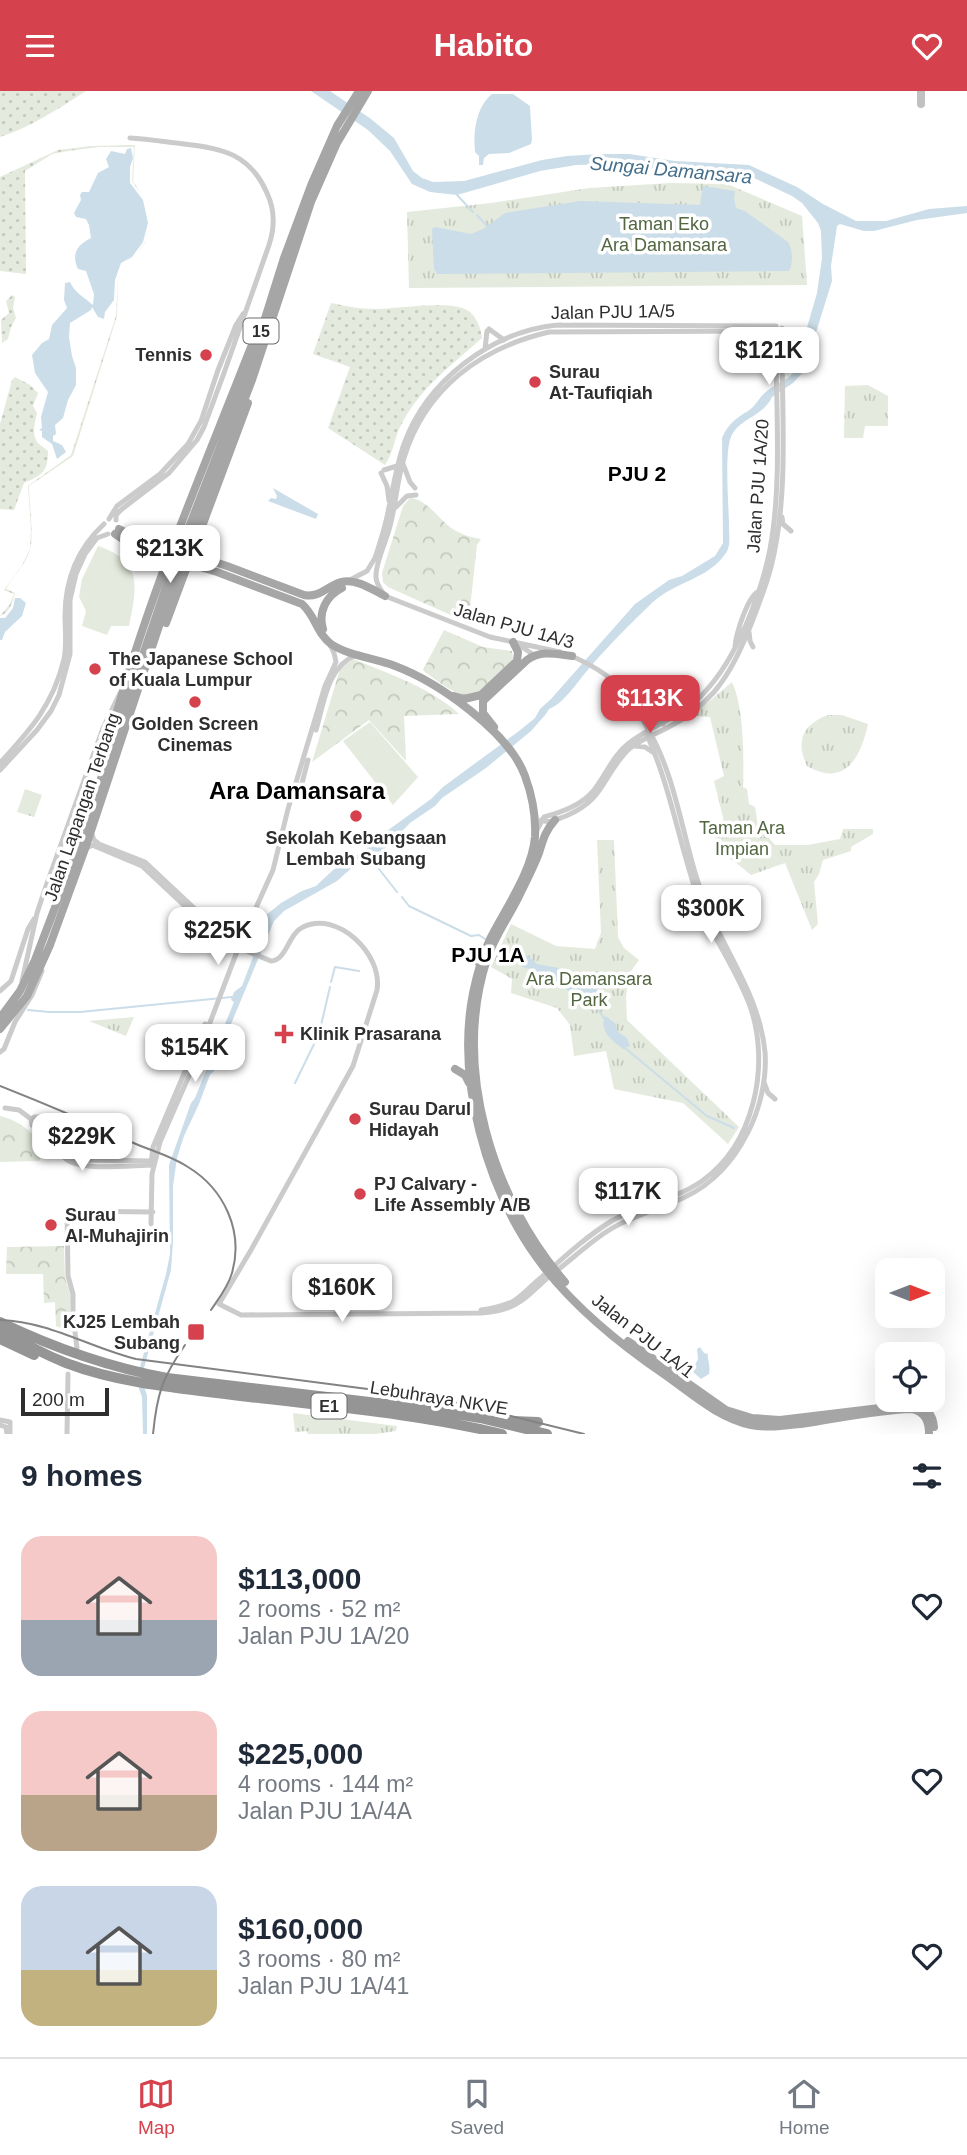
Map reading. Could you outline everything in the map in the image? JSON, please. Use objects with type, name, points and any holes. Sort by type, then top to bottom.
[{"type":"highway","name":"Lebuhraya NKVE","points":[[0,1322],[127,1375]]},
{"type":"highway","name":"Lebuhraya NKVE","points":[[0,1329],[65,1363],[157,1381],[391,1414],[502,1434]]},
{"type":"highway","points":[[0,1339],[43,1358],[65,1363]]},
{"type":"highway","name":"Lebuhraya NKVE","points":[[157,1381],[419,1408],[480,1418],[547,1434]]},
{"type":"highway","points":[[480,1418],[538,1422]]},
{"type":"main road","name":"15","points":[[173,583],[188,535],[311,202],[341,127],[361,94]]},
{"type":"main road","points":[[110,749],[109,738],[129,671],[171,549],[188,535],[240,428],[272,332],[273,305]]},
{"type":"main road","points":[[112,527],[171,549],[217,572],[302,604],[312,614],[328,642]]},
{"type":"main road","points":[[112,527],[136,549],[156,557],[214,562],[307,596],[315,596],[346,582],[361,585],[388,597]]},
{"type":"main road","points":[[156,545],[188,535]]},
{"type":"main road","points":[[173,583],[189,558],[188,535]]},
{"type":"main road","points":[[188,535],[214,562]]},
{"type":"main road","points":[[146,620],[160,572],[156,557]]},
{"type":"main road","points":[[163,573],[167,569],[176,568],[180,573],[173,583]]},
{"type":"main road","points":[[173,583],[192,570],[211,574],[217,572]]},
{"type":"main road","name":"Jalan Lapangan Terbang","points":[[0,1029],[27,996],[50,945],[91,832],[173,583]]},
{"type":"main road","name":"Jalan Lapangan Terbang","points":[[0,1018],[20,991],[35,960],[173,583]]},
{"type":"main road","points":[[376,660],[331,640],[323,629],[321,616],[329,597],[342,588],[355,587],[388,597]]},
{"type":"main road","name":"Jalan PJU 1A/1","points":[[328,642],[357,655],[417,675],[449,694],[496,734],[525,774],[534,806],[535,840],[530,859],[480,965],[468,1021],[468,1057],[484,1125],[500,1171],[541,1257],[561,1282],[607,1325],[660,1367],[726,1410],[752,1418],[780,1420],[913,1404],[930,1413],[934,1434]]},
{"type":"main road","points":[[449,694],[464,699],[481,695],[517,661],[518,652],[513,642]]},
{"type":"main road","points":[[483,713],[483,701],[534,655],[548,653],[573,657]]},
{"type":"main road","points":[[465,708],[483,713],[496,734]]},
{"type":"main road","name":"Jalan PJU 1A/1","points":[[473,1085],[477,1013],[488,958],[521,893],[546,830],[555,820]]},
{"type":"main road","points":[[480,965],[473,948],[491,937]]},
{"type":"main road","points":[[468,1057],[458,1069],[473,1085],[482,1068]]},
{"type":"main road","points":[[660,1367],[675,1361],[676,1378]]},
{"type":"main road","name":"Jalan PJU 1A/1","points":[[676,1378],[718,1412],[751,1425],[775,1427],[912,1409],[925,1416],[929,1434]]},
{"type":"main road","points":[[838,1412],[849,1418]]},
{"type":"street","points":[[1,766],[37,730],[59,695],[70,654],[70,600],[76,574],[85,554],[97,538],[112,527],[116,515],[122,509],[169,473],[204,427],[274,227],[272,207],[264,185],[246,163],[218,148],[130,138]]},
{"type":"street","name":"Jalan PJU 1A/5","points":[[346,582],[363,574],[370,567],[392,506],[397,466],[411,427],[429,399],[460,368],[485,349],[535,329],[557,325],[778,329]]},
{"type":"street","name":"Jalan PJU 1A/5","points":[[388,597],[377,583],[376,574],[403,460],[422,415],[444,388],[488,353],[515,341],[569,331],[778,329]]},
{"type":"street","name":"Jalan PJU 1A/20","points":[[778,329],[776,345],[779,366]]},
{"type":"street","name":"Jalan PJU 1A/20","points":[[664,727],[701,695],[721,673],[734,652],[736,634],[752,595],[759,591],[770,550],[776,482],[778,329]]},
{"type":"street","points":[[485,349],[488,330],[504,340]]},
{"type":"street","points":[[765,331],[776,345]]},
{"type":"street","name":"Jalan PJU 1A/20","points":[[541,820],[581,802],[593,792],[628,743],[693,712],[722,682],[743,644],[771,567],[778,533],[782,475],[779,411]]},
{"type":"street","points":[[397,466],[383,472],[392,506],[415,492],[403,460]]},
{"type":"street","points":[[782,475],[782,521],[791,531]]},
{"type":"street","points":[[1,766],[37,722],[52,695],[65,657],[65,599],[71,572],[80,551],[90,537],[112,527]]},
{"type":"street","points":[[770,550],[778,533]]},
{"type":"street","name":"Jalan PJU 1A/3","points":[[388,597],[468,630],[552,649],[573,657],[602,673],[623,689],[641,714],[673,789],[692,863],[708,909],[753,1001],[760,1025],[765,1053],[761,1096],[743,1131],[716,1169],[685,1191],[609,1223],[541,1280]]},
{"type":"street","points":[[749,629],[753,647]]},
{"type":"street","points":[[152,1166],[219,995],[273,870],[292,798],[336,659],[328,642]]},
{"type":"street","points":[[513,642],[534,655]]},
{"type":"street","points":[[734,652],[743,644]]},
{"type":"street","points":[[331,676],[342,662],[357,655]]},
{"type":"street","points":[[0,991],[11,981],[90,764],[129,671]]},
{"type":"street","points":[[633,746],[645,747],[658,753],[664,727],[641,714]]},
{"type":"street","name":"Jalan PJU 1A/20","points":[[541,820],[555,820],[591,802],[627,751],[649,734]]},
{"type":"street","name":"Jalan PJU 1A/3","points":[[565,1260],[631,1218],[705,1189],[735,1154],[748,1132],[755,1105],[759,1054],[756,1027],[746,997],[703,911],[684,858],[658,753]]},
{"type":"street","points":[[530,859],[541,820],[534,806]]},
{"type":"street","points":[[91,832],[96,843],[145,862],[239,947]]},
{"type":"street","points":[[85,849],[92,845],[142,866],[222,941],[271,961],[280,958],[299,929],[310,924],[324,923],[342,930],[366,950],[375,965],[378,986],[354,1066],[221,1305]]},
{"type":"street","points":[[20,991],[37,913]]},
{"type":"street","points":[[0,1052],[32,995],[50,945]]},
{"type":"street","points":[[77,1346],[73,1294],[68,1276],[67,1212],[150,1210],[153,1147],[216,1004]]},
{"type":"street","points":[[755,1105],[775,1099],[768,1093],[764,1080]]},
{"type":"street","points":[[2,1108],[29,1117],[39,1117],[38,1125],[66,1160],[76,1164],[152,1166]]},
{"type":"street","points":[[38,1125],[75,1160],[135,1161],[152,1166]]},
{"type":"street","points":[[135,1161],[153,1147]]},
{"type":"street","points":[[697,1184],[705,1189]]},
{"type":"street","points":[[221,1305],[241,1311],[481,1310],[513,1301],[541,1280],[561,1282],[565,1260],[541,1257],[541,1280]]},
{"type":"street","points":[[221,1305],[241,1315],[491,1313],[521,1301],[541,1280]]},
{"type":"street","points":[[69,1374],[69,1434]]},
{"type":"street","points":[[0,1423],[10,1422],[9,1434]]},
{"type":"green space","points":[[0,91],[86,91],[33,123],[0,137]]},
{"type":"green space","points":[[135,145],[133,181],[143,197],[132,181],[134,147],[99,147],[52,154],[25,171],[26,274],[0,271],[0,177],[58,150],[91,146]]},
{"type":"green space","name":"Taman Eko Ara Damansara","points":[[671,183],[727,184],[802,216],[807,285],[409,288],[407,212],[589,188]]},
{"type":"green space","points":[[118,277],[117,316],[73,456],[29,486],[31,530],[28,486],[71,455],[116,316]]},
{"type":"green space","points":[[12,295],[15,297],[13,308],[16,318],[8,339],[2,343],[1,320],[9,313],[6,301]]},
{"type":"green space","points":[[331,303],[369,309],[436,305],[459,307],[470,312],[479,326],[482,338],[437,378],[408,412],[385,465],[328,428],[350,367],[313,354]]},
{"type":"green space","points":[[15,377],[38,393],[33,406],[37,413],[35,436],[38,443],[48,451],[45,468],[40,475],[24,483],[14,510],[0,509],[0,424]]},
{"type":"green space","points":[[868,385],[888,396],[888,426],[865,426],[863,438],[844,438],[845,386]]},
{"type":"green space","points":[[410,498],[426,505],[457,532],[481,539],[477,545],[470,608],[464,621],[388,587],[383,582],[382,573],[403,506]]},
{"type":"green space","points":[[98,546],[123,559],[130,567],[135,587],[129,626],[111,626],[107,635],[82,626],[86,611],[79,597],[82,579]]},
{"type":"green space","points":[[16,574],[6,589],[15,593],[12,604],[0,616],[14,594],[4,590]]},
{"type":"green space","points":[[444,630],[483,647],[512,651],[511,663],[481,691],[467,695],[456,692],[423,670]]},
{"type":"green space","points":[[353,659],[422,689],[459,714],[404,716],[406,761],[369,720],[312,762],[340,669]]},
{"type":"green space","name":"Taman Ara Impian","points":[[732,682],[741,719],[743,787],[747,789],[749,804],[755,807],[758,826],[775,845],[808,845],[840,839],[843,829],[873,829],[873,834],[851,847],[851,851],[823,860],[814,882],[818,924],[812,930],[785,863],[751,875],[718,851],[715,836],[723,829],[723,817],[714,781],[724,776],[710,717],[692,716]]},
{"type":"green space","points":[[828,715],[842,715],[868,724],[856,758],[841,771],[832,773],[820,772],[807,766],[802,749],[807,729],[812,723]]},
{"type":"green space","points":[[370,722],[418,777],[393,805],[343,741]]},
{"type":"green space","points":[[25,789],[42,795],[34,817],[17,812]]},
{"type":"green space","name":"Ara Damansara Park","points":[[597,840],[614,840],[618,937],[624,948],[639,960],[629,974],[627,1020],[739,1127],[728,1144],[683,1103],[614,1089],[606,1051],[574,1056],[570,1025],[557,1008],[511,993],[512,979],[491,967],[511,924],[556,946],[595,949],[601,933]]},
{"type":"green space","points":[[134,1017],[126,1036],[89,1021]]},
{"type":"green space","points":[[0,1116],[20,1124],[46,1148],[39,1161],[0,1162]]},
{"type":"green space","points":[[64,1246],[65,1278],[71,1296],[70,1317],[73,1332],[56,1326],[55,1302],[44,1303],[43,1274],[6,1274],[7,1247]]},
{"type":"green space","points":[[293,1413],[397,1426],[396,1431],[375,1434],[308,1434],[307,1431],[295,1432]]},
{"type":"water","name":"Sungai Damansara","points":[[311,91],[330,91],[371,119],[394,138],[413,171],[433,182],[464,181],[567,156],[629,154],[675,161],[749,165],[797,187],[856,221],[886,221],[929,209],[967,206],[967,213],[917,220],[874,231],[840,224],[837,226],[831,266],[832,281],[804,371],[793,383],[772,397],[763,409],[739,426],[731,437],[727,467],[729,547],[719,562],[652,603],[531,731],[486,768],[410,823],[376,858],[355,865],[337,881],[284,911],[274,921],[177,1158],[173,1186],[171,1270],[144,1368],[147,1434],[143,1434],[140,1367],[170,1254],[169,1165],[191,1103],[234,1002],[231,1000],[234,992],[242,986],[265,916],[281,903],[316,886],[333,870],[365,850],[443,787],[519,731],[535,718],[540,709],[635,604],[669,580],[682,576],[715,556],[723,543],[722,438],[733,422],[751,409],[767,391],[794,372],[817,293],[822,258],[821,231],[802,203],[750,176],[611,164],[576,165],[540,171],[457,195],[430,192],[412,184],[390,151],[368,130]]},
{"type":"water","points":[[492,94],[513,94],[530,106],[532,140],[531,144],[509,153],[489,154],[484,158],[483,165],[479,165],[479,156],[475,152],[475,128],[482,106]]},
{"type":"water","points":[[131,148],[133,158],[130,183],[143,200],[148,223],[143,242],[132,257],[121,263],[115,280],[114,300],[105,312],[104,319],[98,317],[92,307],[70,323],[69,337],[76,368],[76,385],[63,418],[55,425],[56,434],[53,441],[62,445],[66,452],[57,459],[52,444],[42,437],[42,431],[39,430],[42,428],[41,417],[48,392],[35,373],[32,355],[49,339],[52,325],[67,308],[64,300],[65,283],[70,282],[77,292],[93,305],[94,294],[86,271],[78,269],[75,259],[79,247],[91,238],[89,225],[86,219],[76,217],[74,213],[82,192],[89,192],[98,173],[109,167],[106,159],[111,151],[125,154],[127,149]]},
{"type":"water","name":"Taman Eko Ara Damansara","points":[[703,186],[735,191],[736,208],[745,211],[788,242],[792,257],[789,271],[437,274],[434,269],[432,229],[435,227],[471,234],[505,213],[580,201],[700,205]]},
{"type":"water","points":[[273,488],[318,514],[316,519],[268,501],[271,498],[276,499]]},
{"type":"water","points":[[15,598],[26,603],[22,616],[0,640],[0,618],[5,618],[13,608]]},
{"type":"water","points":[[527,955],[537,964],[559,968],[569,979],[583,981],[595,987],[602,994],[599,1008],[590,1009],[562,984],[547,980],[534,970],[522,967],[518,959]]},
{"type":"water","points":[[605,1016],[615,1023],[618,1032],[627,1038],[630,1046],[623,1049],[608,1035],[604,1027]]},
{"type":"water","points":[[700,1347],[708,1354],[710,1368],[709,1374],[701,1379],[692,1371],[698,1359],[697,1349]]},
{"type":"waterway","points":[[457,195],[473,212]]},
{"type":"waterway","points":[[477,215],[487,226]]},
{"type":"waterway","points":[[372,860],[397,892]]},
{"type":"waterway","points":[[402,897],[409,906],[471,936],[479,935],[485,939]]},
{"type":"waterway","points":[[504,951],[519,960]]},
{"type":"waterway","points":[[331,982],[335,967],[359,971]]},
{"type":"waterway","points":[[295,1083],[319,1034],[330,987]]},
{"type":"waterway","points":[[28,1010],[80,1012],[232,997]]},
{"type":"waterway","points":[[597,1008],[604,1018]]},
{"type":"waterway","points":[[625,1048],[707,1116],[734,1128]]},
{"type":"taxiway","points":[[921,91],[921,104]]},
{"type":"tram line","points":[[0,1086],[174,1159],[201,1176],[212,1187],[228,1212],[233,1227],[235,1257],[230,1278],[211,1310]]},
{"type":"tram line","points":[[0,1320],[36,1325],[136,1359],[463,1404],[584,1434]]},
{"type":"tram line","points":[[153,1434],[162,1387],[185,1345]]},
{"type":"place","name":"Tennis","points":[[206,355]]},
{"type":"place","name":"Surau At-Taufiqiah","points":[[535,382]]},
{"type":"place","name":"The Japanese School of Kuala Lumpur","points":[[95,669]]},
{"type":"place","name":"Golden Screen Cinemas","points":[[195,702]]},
{"type":"place","name":"Sekolah Kebangsaan Lembah Subang","points":[[356,816]]},
{"type":"place","name":"Klinik Prasarana","points":[[284,1034]]},
{"type":"place","name":"Surau Darul Hidayah","points":[[355,1119]]},
{"type":"place","name":"PJ Calvary - Life Assembly A/B","points":[[360,1194]]},
{"type":"place","name":"Surau Al-Muhajirin","points":[[51,1225]]},
{"type":"place","name":"KJ25 Lembah Subang","points":[[196,1332]]},
{"type":"district","name":"PJU 2","points":[[637,473]]},
{"type":"district","name":"Ara Damansara","points":[[297,790]]},
{"type":"district","name":"PJU 1A","points":[[488,954]]}]
